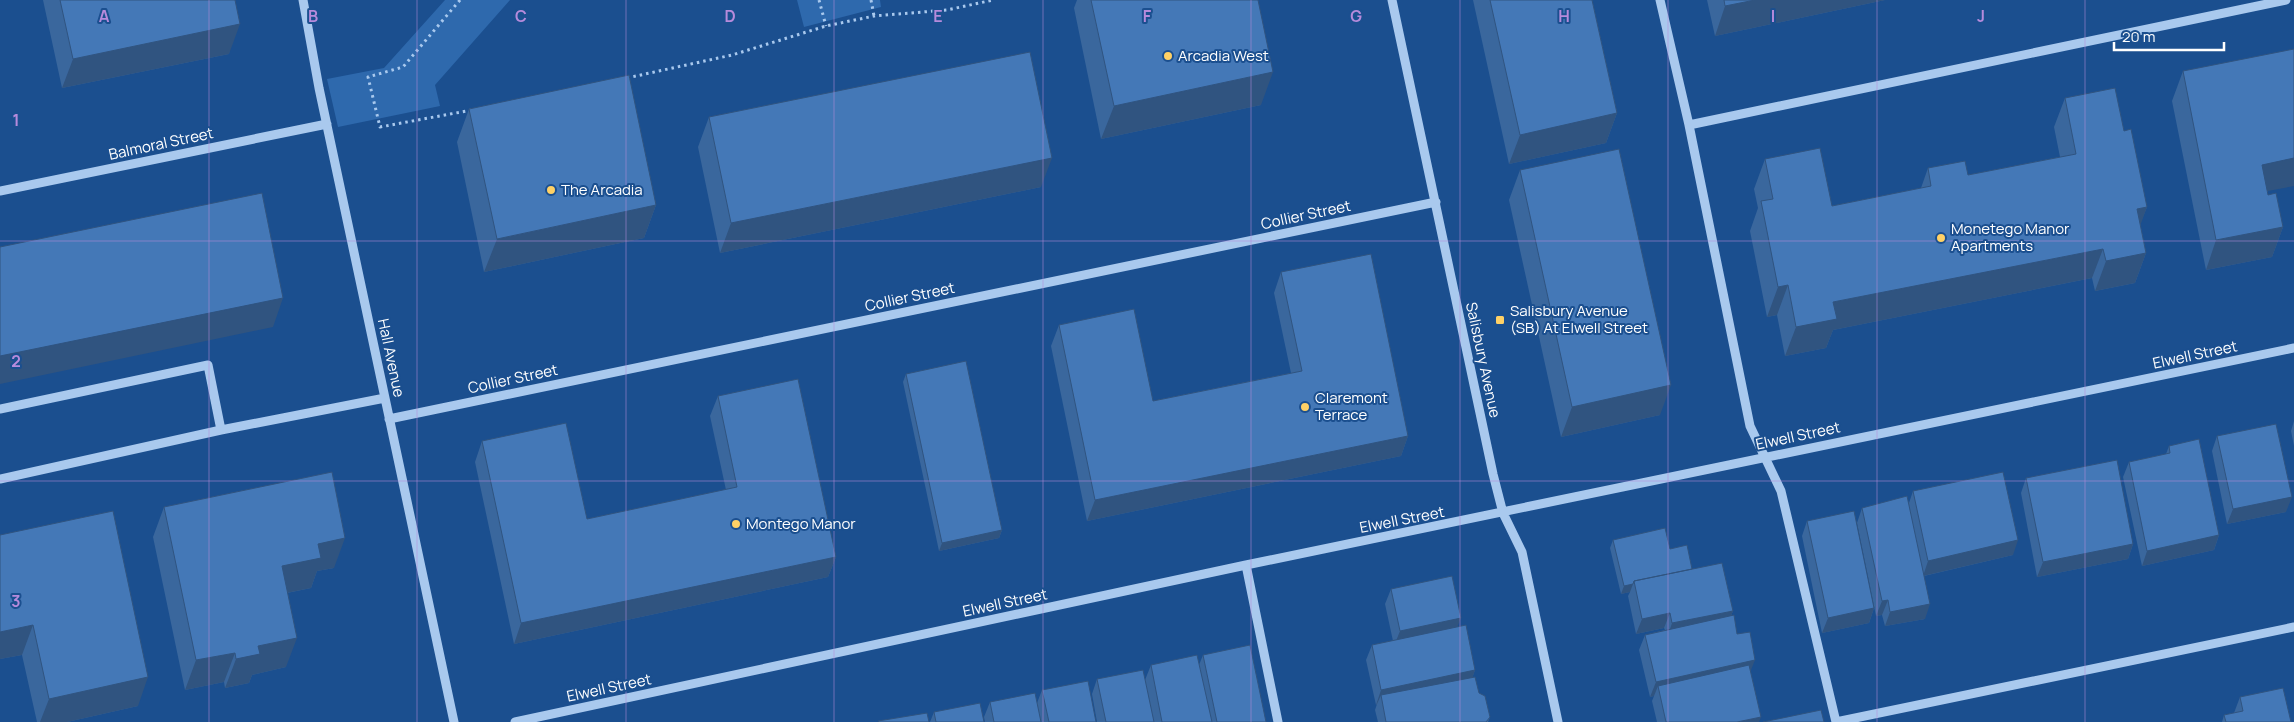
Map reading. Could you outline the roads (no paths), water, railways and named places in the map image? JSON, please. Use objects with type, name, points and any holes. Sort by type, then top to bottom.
[{"type":"street","name":"Hall Avenue","points":[[303,0],[327,124],[454,722]]},
{"type":"street","name":"Salisbury Avenue","points":[[1392,0],[1503,513],[1522,552],[1558,722]]},
{"type":"street","points":[[1660,0],[1689,126],[1750,426],[1781,491],[1836,722],[2294,627]]},
{"type":"street","points":[[1689,126],[2286,0]]},
{"type":"street","name":"Balmoral Street","points":[[0,191],[327,124]]},
{"type":"street","name":"Collier Street","points":[[389,419],[1436,202]]},
{"type":"street","name":"Elwell Street","points":[[515,722],[1246,565],[2294,348]]},
{"type":"street","points":[[0,409],[208,365],[221,430]]},
{"type":"street","points":[[0,479],[221,430],[385,398]]},
{"type":"street","points":[[1246,565],[1278,722]]},
{"type":"place","name":"Arcadia West","points":[[1168,56]]},
{"type":"place","name":"The Arcadia","points":[[551,190]]},
{"type":"place","name":"Monetego Manor Apartments","points":[[1941,238]]},
{"type":"place","name":"Salisbury Avenue (SB) At Elwell Street","points":[[1500,320]]},
{"type":"place","name":"Claremont Terrace","points":[[1305,407]]},
{"type":"place","name":"Montego Manor","points":[[736,524]]}]
